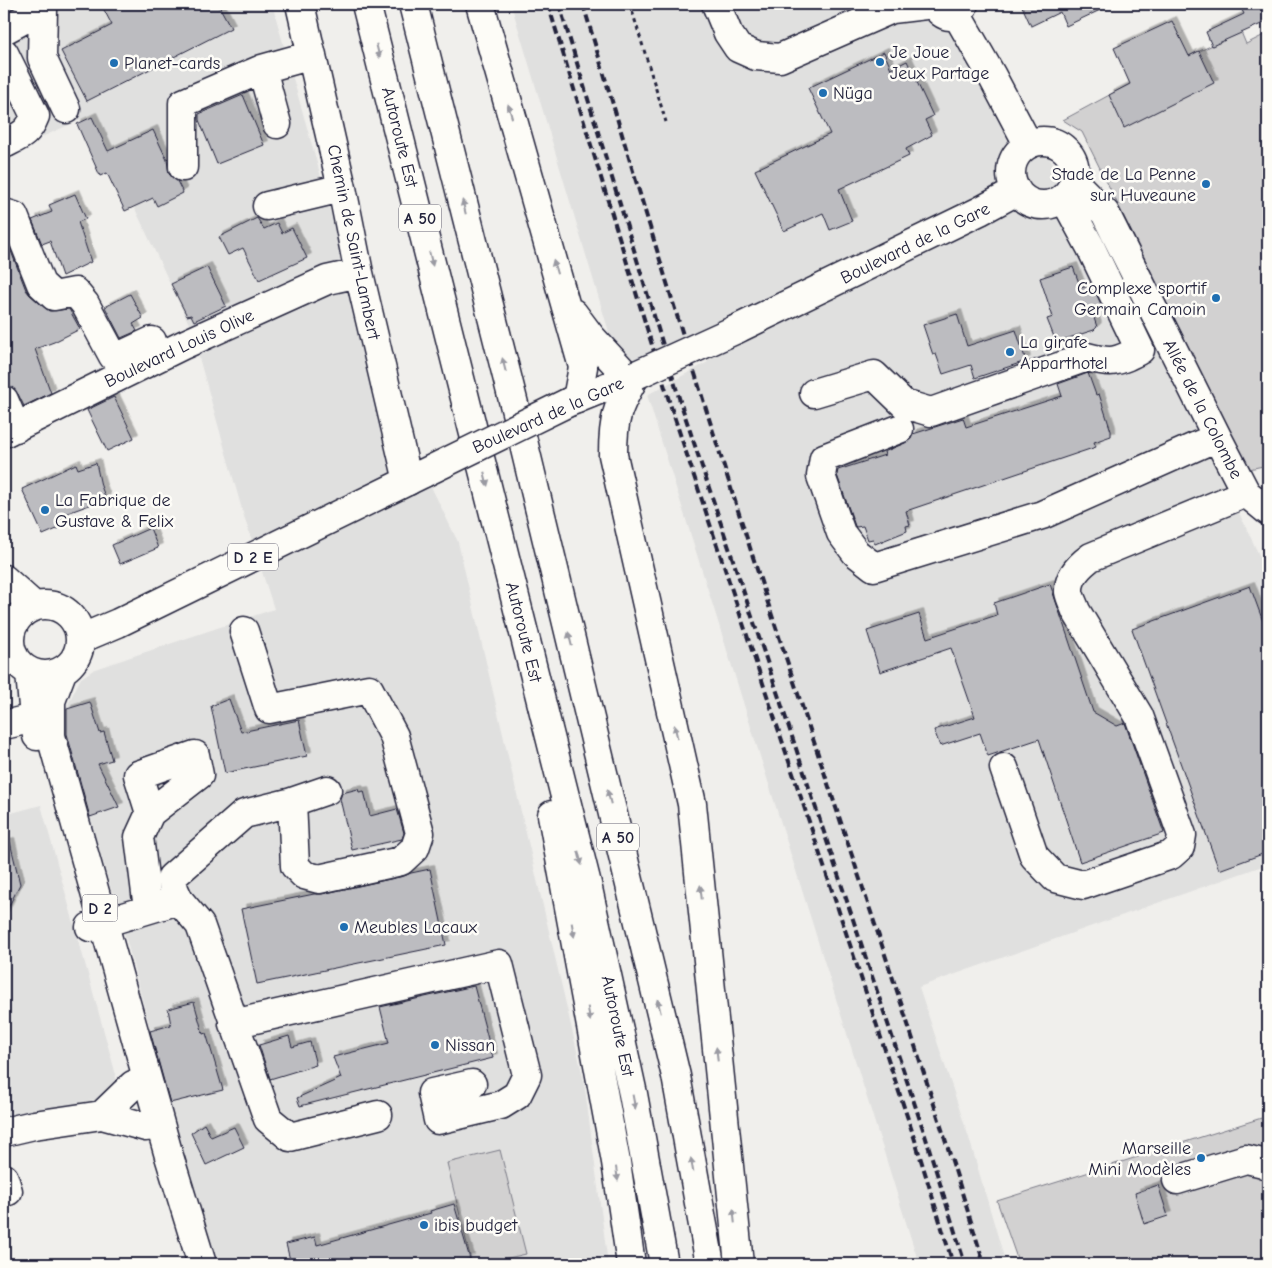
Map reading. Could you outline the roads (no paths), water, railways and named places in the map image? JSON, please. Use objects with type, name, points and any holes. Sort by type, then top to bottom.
[{"type":"main road","name":"Chemin de Saint-Lambert","points":[[300,4],[342,188],[359,273],[416,477]]},
{"type":"main road","name":"Autoroute Est","points":[[366,4],[587,884],[633,1094],[664,1264]]},
{"type":"main road","name":"A 50","points":[[413,4],[519,424],[676,1076],[710,1264]]},
{"type":"main road","points":[[480,4],[583,367],[573,401]]},
{"type":"main road","points":[[716,4],[728,33],[738,48],[756,56],[780,58],[863,11],[948,6],[992,76],[1028,144]]},
{"type":"main road","points":[[4,30],[41,7]]},
{"type":"main road","points":[[41,7],[42,58],[66,109]]},
{"type":"main road","points":[[4,53],[35,116],[32,125],[24,134],[4,144]]},
{"type":"main road","points":[[183,167],[183,103],[262,69],[312,55]]},
{"type":"main road","points":[[262,69],[277,124]]},
{"type":"main road","points":[[1038,141],[1060,144],[1074,161],[1076,172],[1069,190],[1055,204],[1044,206],[1024,199],[1012,181],[1011,171],[1019,151],[1028,144],[1038,141]]},
{"type":"main road","points":[[267,206],[342,188]]},
{"type":"main road","points":[[814,393],[874,375],[904,404],[931,412],[1087,357],[1109,362],[1125,358],[1140,350],[1090,246],[1069,190]]},
{"type":"main road","name":"Allée de la Colombe","points":[[1004,768],[1034,856],[1055,878],[1083,886],[1171,855],[1180,847],[1182,835],[1139,716],[1076,611],[1069,592],[1072,577],[1079,565],[1091,557],[1246,493],[1105,213],[1069,190]]},
{"type":"main road","name":"Boulevard de la Gare","points":[[80,639],[118,624],[573,401],[737,329],[980,211],[1017,191]]},
{"type":"main road","points":[[4,213],[14,216],[41,284],[54,296],[75,292],[86,304],[113,356],[120,356],[168,333],[176,334],[183,345]]},
{"type":"main road","name":"Boulevard Louis Olive","points":[[10,430],[183,345],[326,280],[359,273]]},
{"type":"main road","points":[[565,304],[591,337],[632,376],[620,403],[613,428],[613,455],[692,804],[739,1264]]},
{"type":"main road","points":[[4,400],[10,430]]},
{"type":"main road","points":[[899,429],[824,458],[821,476],[841,533],[856,554],[874,567],[1042,515],[1217,437]]},
{"type":"main road","points":[[1246,493],[1268,511]]},
{"type":"main road","points":[[501,538],[616,1162],[631,1264]]},
{"type":"main road","points":[[4,579],[34,606]]},
{"type":"main road","points":[[47,604],[60,608],[70,615],[78,626],[80,639],[75,658],[62,672],[46,676],[30,673],[21,667],[14,658],[10,648],[8,619],[34,606],[47,604]]},
{"type":"main road","points":[[244,631],[269,709],[370,689],[394,736],[420,833],[415,848],[401,861],[320,879],[304,875],[295,866],[292,802]]},
{"type":"main road","name":"D 2","points":[[62,672],[51,701],[51,736],[97,925],[133,1085],[156,1136],[202,1264]]},
{"type":"main road","name":"D 2","points":[[30,673],[37,736],[97,925],[156,1136],[186,1264]]},
{"type":"main road","points":[[4,726],[34,718]]},
{"type":"main road","points":[[327,790],[292,802],[244,814],[172,877],[174,889],[179,900],[200,924],[233,1024],[268,1119],[290,1137],[378,1115]]},
{"type":"main road","points":[[148,909],[139,837],[150,813]]},
{"type":"main road","points":[[97,925],[179,900]]},
{"type":"main road","points":[[233,1024],[499,964],[527,1075],[517,1095],[501,1105],[438,1120],[432,1093],[472,1084]]},
{"type":"main road","points":[[102,1115],[133,1085]]},
{"type":"main road","points":[[4,1132],[34,1125],[102,1115],[156,1136]]},
{"type":"main road","points":[[1177,1180],[1246,1159],[1267,1164],[1268,1166]]},
{"type":"railway","points":[[548,4],[670,404],[914,1137],[953,1264]]},
{"type":"railway","points":[[559,4],[680,401],[924,1132],[965,1264]]},
{"type":"railway","points":[[583,4],[671,296],[740,515],[903,1010],[984,1264]]},
{"type":"place","name":"Je Joue Jeux Partage","points":[[880,62]]},
{"type":"place","name":"Planet-cards","points":[[114,63]]},
{"type":"place","name":"Nüga","points":[[823,93]]},
{"type":"place","name":"Stade de La Penne sur Huveaune","points":[[1206,184]]},
{"type":"place","name":"Complexe sportif Germain Camoin","points":[[1216,298]]},
{"type":"place","name":"La girafe Apparthotel","points":[[1010,352]]},
{"type":"place","name":"La Fabrique de Gustave & Felix","points":[[45,510]]},
{"type":"place","name":"Meubles Lacaux","points":[[344,927]]},
{"type":"place","name":"Nissan","points":[[435,1045]]},
{"type":"place","name":"Marseille Mini Modèles","points":[[1201,1158]]},
{"type":"place","name":"ibis budget","points":[[424,1225]]}]
